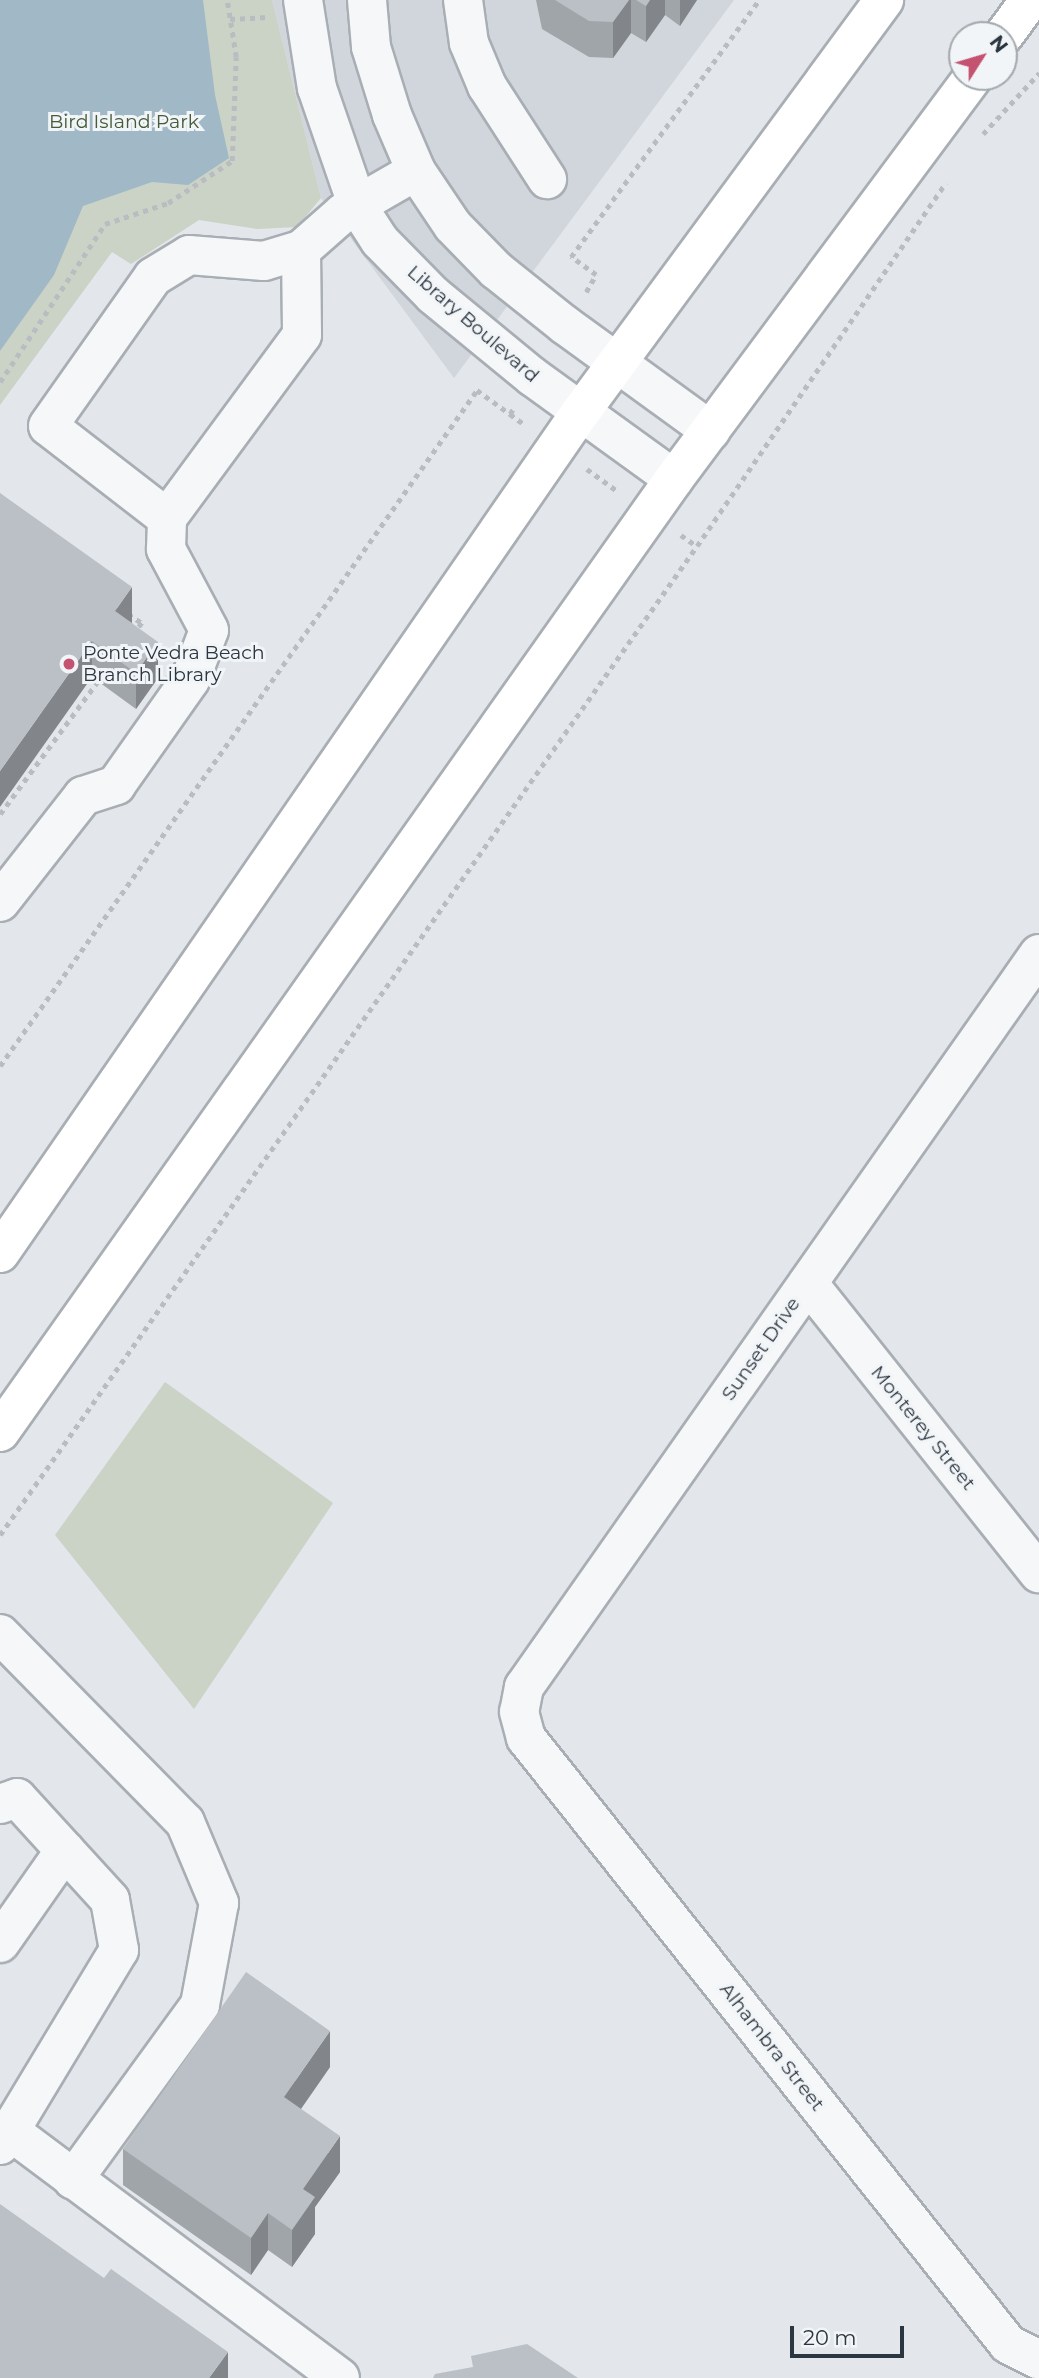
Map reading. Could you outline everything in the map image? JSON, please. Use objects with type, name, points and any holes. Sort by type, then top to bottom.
[{"type":"main road","points":[[0,1253],[580,413],[884,0]]},
{"type":"main road","points":[[1014,21],[1030,0]]},
{"type":"main road","points":[[0,1432],[674,479],[963,91]]},
{"type":"street","points":[[366,0],[371,47],[392,115],[416,171],[453,226],[496,270],[565,325],[711,431]]},
{"type":"street","points":[[463,0],[469,43],[487,86],[547,179]]},
{"type":"street","name":"Library Boulevard","points":[[288,8],[358,207],[380,241],[433,295],[533,377],[674,479]]},
{"type":"street","points":[[167,518],[48,426],[153,277],[188,255],[264,261],[301,250],[343,213],[358,207],[416,171]]},
{"type":"street","points":[[5,883],[83,796],[116,785],[190,680],[209,630],[166,549],[167,518],[302,335],[301,250]]},
{"type":"street","name":"Sunset Drive","points":[[537,1751],[526,1738],[519,1713],[524,1687],[1039,954]]},
{"type":"street","name":"Monterey Street","points":[[808,1283],[1039,1573]]},
{"type":"street","points":[[0,1634],[185,1822],[219,1903],[200,2005],[73,2180]]},
{"type":"street","name":"Alhambra Street","points":[[537,1751],[1023,2352]]},
{"type":"street","points":[[0,1804],[17,1798],[110,1900],[118,1950],[5,2138],[73,2180],[340,2378]]},
{"type":"street","points":[[0,1943],[65,1850]]},
{"type":"path","points":[[0,382],[105,224],[168,203],[232,161],[236,57],[227,0]]},
{"type":"path","points":[[565,325],[596,275],[571,257],[759,0]]},
{"type":"path","points":[[230,19],[288,8]]},
{"type":"path","points":[[0,1066],[477,390],[510,414],[533,377]]},
{"type":"path","points":[[0,1535],[697,546]]},
{"type":"path","points":[[120,608],[142,623],[128,642]]},
{"type":"path","points":[[0,814],[98,681]]},
{"type":"shaded area","points":[[272,0],[734,0],[454,378],[321,198]]},
{"type":"green space","name":"Bird Island Park","points":[[0,0],[272,0],[321,198],[297,227],[257,229],[199,220],[131,264],[112,252],[0,405]]},
{"type":"green space","points":[[165,1382],[333,1503],[194,1709],[55,1535]]},
{"type":"water","name":"Bird Island Park","points":[[0,0],[203,0],[215,95],[229,158],[188,185],[152,182],[83,206],[54,275],[0,351]]},
{"type":"building","points":[[555,0],[629,0],[613,22],[589,21]]},
{"type":"building","points":[[636,0],[650,0],[646,6]]},
{"type":"building","name":"Ponte Vedra Beach Branch Library","points":[[0,493],[132,587],[115,611],[158,642],[136,673],[92,641],[0,771]]},
{"type":"building","points":[[246,1972],[330,2031],[284,2097],[340,2136],[303,2189],[315,2197],[292,2230],[268,2213],[251,2238],[123,2149]]},
{"type":"building","points":[[0,2204],[104,2278],[111,2269],[228,2352],[209,2378],[0,2378]]},
{"type":"building","points":[[527,2344],[578,2378],[433,2378],[435,2374],[473,2367],[471,2356]]},
{"type":"place","name":"Ponte Vedra Beach Branch Library","points":[[69,664]]}]
